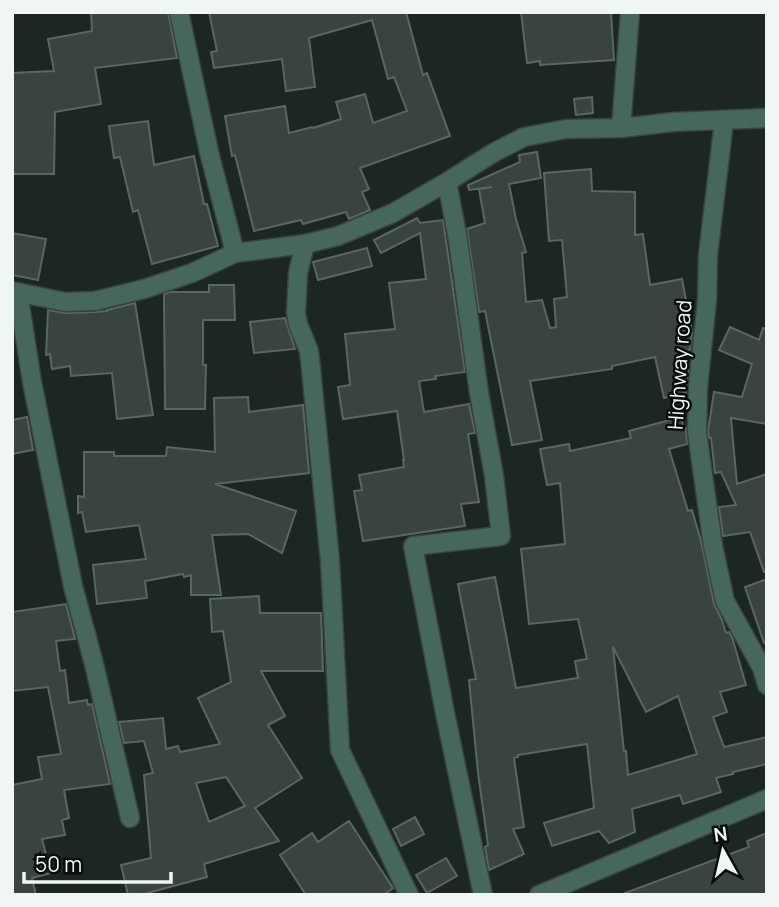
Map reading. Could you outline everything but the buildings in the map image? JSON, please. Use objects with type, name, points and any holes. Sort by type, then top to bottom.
[{"type":"street","points":[[179,12],[209,152],[235,253]]},
{"type":"street","points":[[621,128],[630,12]]},
{"type":"street","points":[[130,818],[73,586],[15,291],[65,302],[95,301],[192,273],[235,253],[305,244],[338,236],[393,213],[492,153],[524,137],[566,129],[767,118]]},
{"type":"street","name":"Highway road","points":[[724,121],[708,255],[696,432],[713,546],[725,601],[762,668],[767,685]]},
{"type":"street","points":[[446,182],[458,240],[502,536],[413,546],[483,895]]},
{"type":"street","points":[[305,244],[298,273],[296,313],[309,351],[311,369],[330,561],[340,750],[409,895]]},
{"type":"street","points":[[539,895],[767,799]]}]
